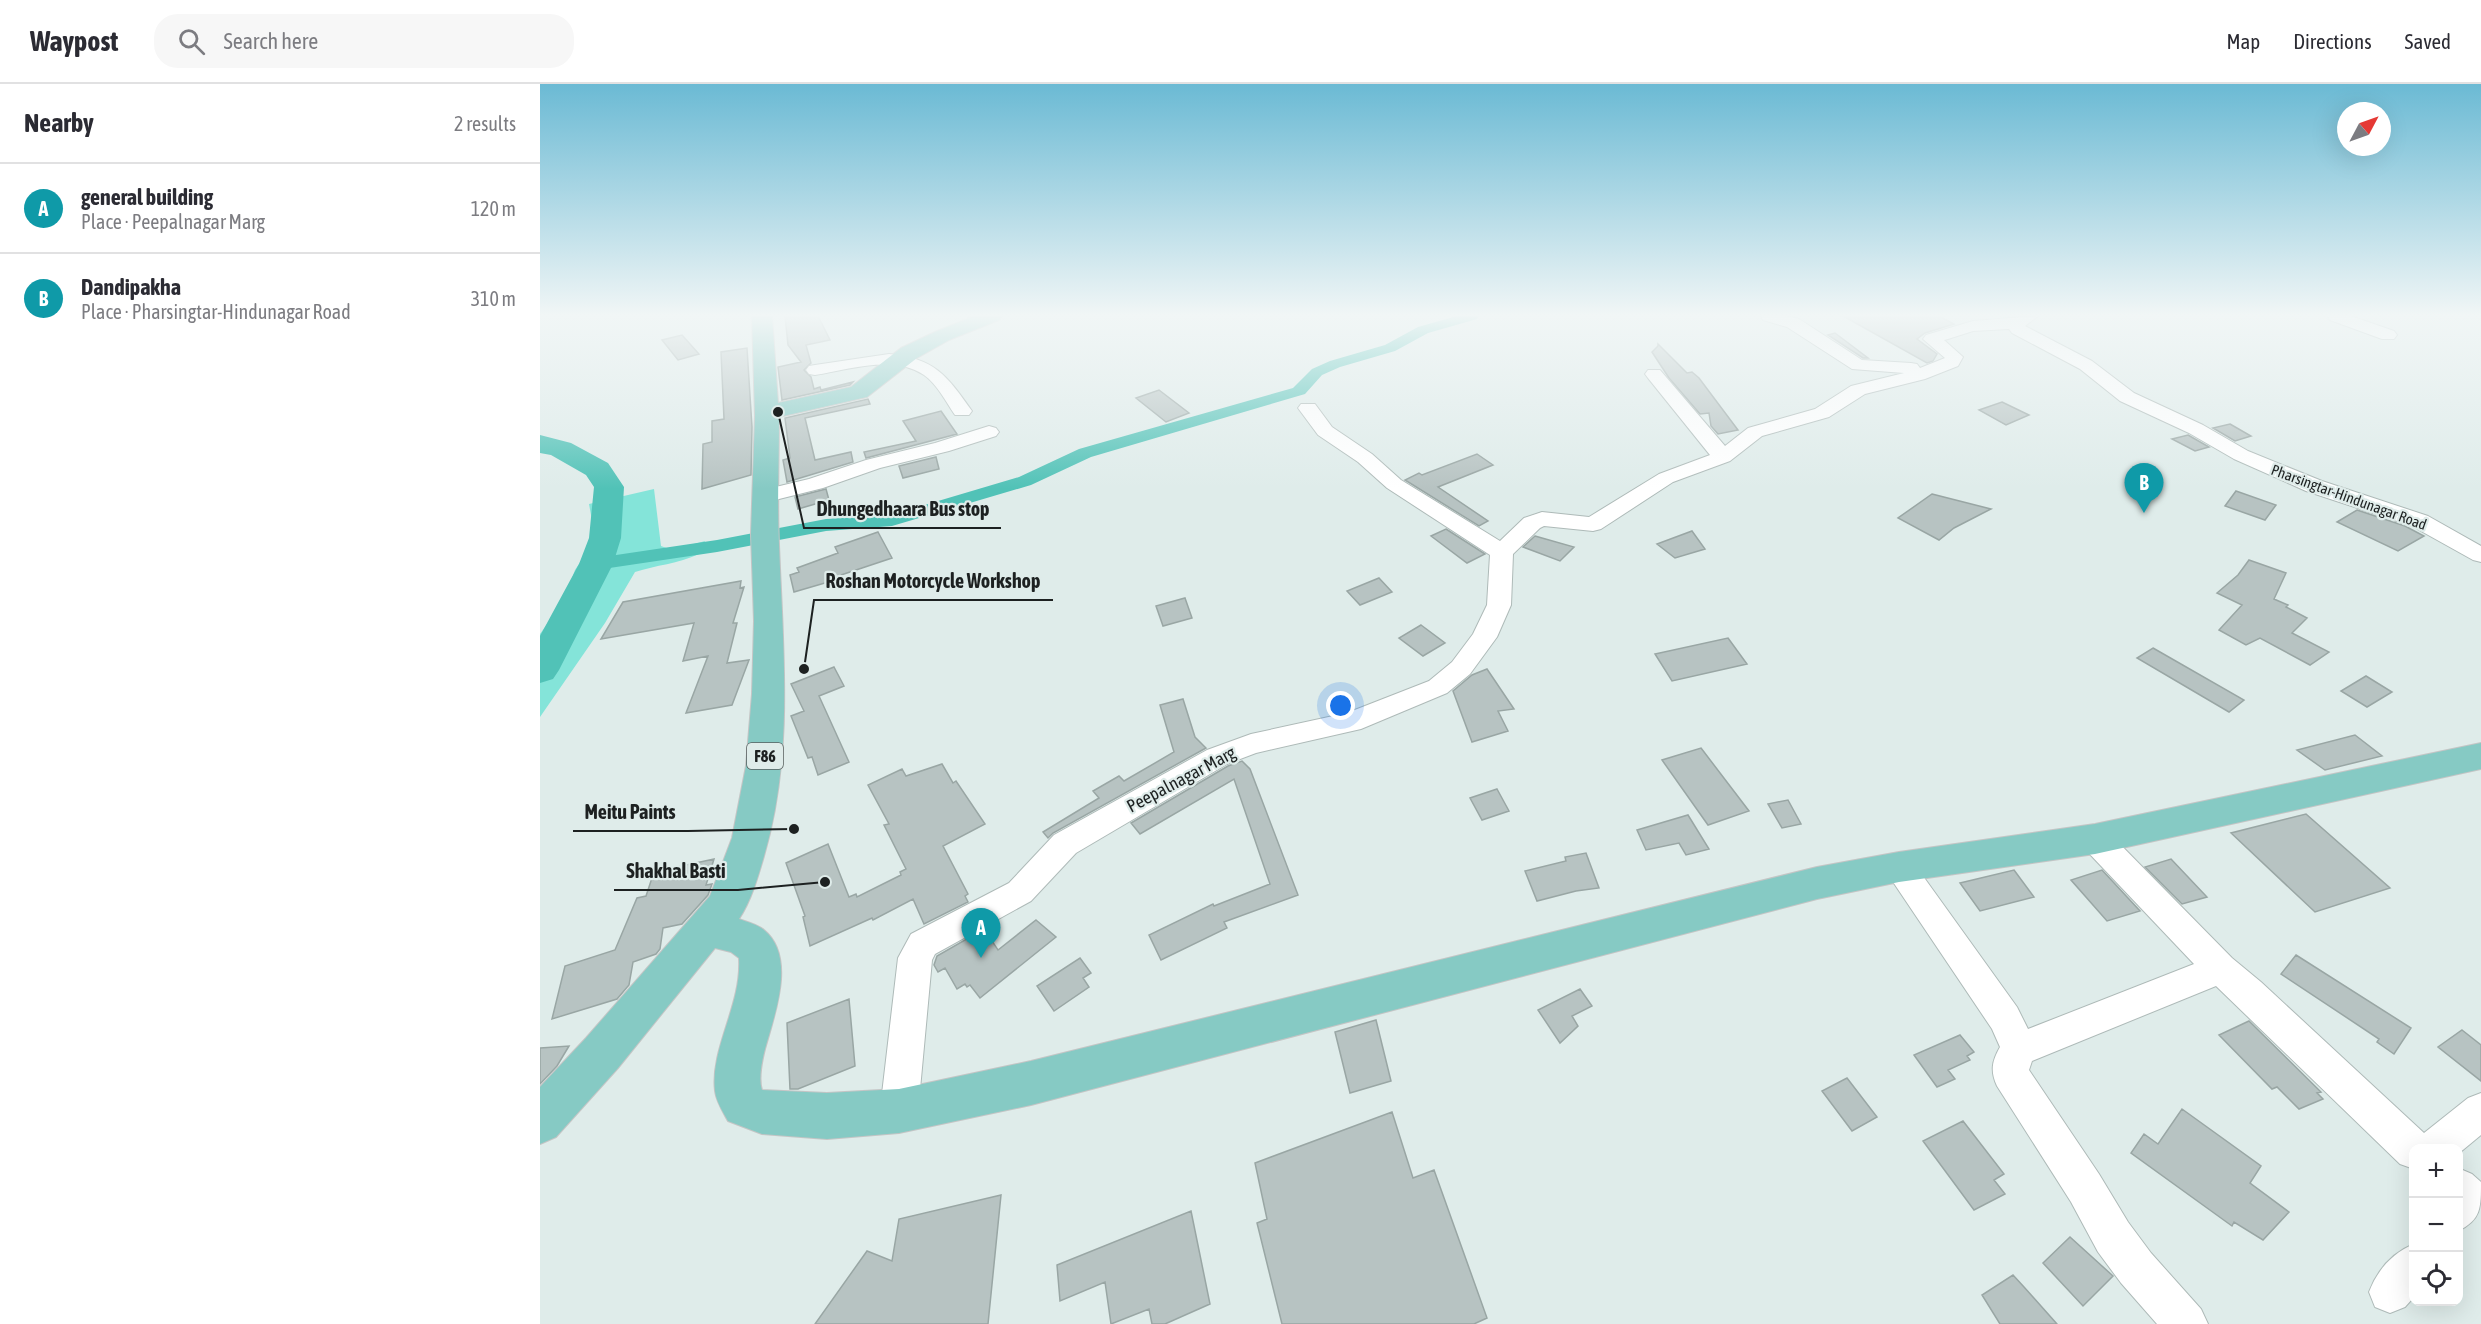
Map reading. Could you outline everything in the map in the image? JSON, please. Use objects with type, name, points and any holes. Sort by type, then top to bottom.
[{"type":"main road","name":"F86","points":[[540,1121],[708,930],[726,906],[736,884],[756,813],[762,779],[769,700],[769,619],[765,535],[767,413],[765,374]]},
{"type":"main road","points":[[767,413],[859,392],[882,374]]},
{"type":"main road","points":[[708,930],[744,938],[753,944],[760,964],[757,996],[738,1072],[738,1092],[744,1105],[762,1112],[827,1116],[899,1111],[1032,1083],[1817,883],[1899,867],[2095,839],[2481,756]]},
{"type":"street","points":[[932,374],[962,411]]},
{"type":"street","points":[[1654,374],[1723,458]]},
{"type":"street","points":[[1308,408],[1325,431],[1365,458],[1394,484],[1436,513],[1448,517],[1502,552],[1532,523],[1542,519],[1555,519],[1593,524],[1666,477],[1723,458],[1761,429],[1822,412],[1858,390],[1918,374]]},
{"type":"street","name":"Pharsingtar-Hindunagar Road","points":[[2097,374],[2127,397],[2145,407],[2196,429],[2275,471],[2420,521],[2481,555]]},
{"type":"street","points":[[767,496],[816,484],[873,464],[942,447],[989,432]]},
{"type":"street","name":"Peepalnagar Marg","points":[[899,1111],[915,958],[923,944],[1020,892],[1065,844],[1217,757],[1251,744],[1351,722],[1438,687],[1461,668],[1484,637],[1499,605],[1502,552]]},
{"type":"street","points":[[2095,839],[2220,969],[2249,993],[2409,1145]]},
{"type":"street","points":[[1899,867],[2005,1018],[2019,1049]]},
{"type":"street","points":[[2186,1324],[2136,1268],[2113,1237],[2085,1188],[2010,1074],[2011,1062],[2019,1049],[2220,969]]},
{"type":"street","points":[[2441,1144],[2481,1111]]},
{"type":"street","points":[[2463,1193],[2469,1198],[2463,1205]]},
{"type":"shaded area","points":[[654,489],[661,546],[672,550],[705,541],[699,554],[635,572],[605,623],[540,717],[540,634],[564,600],[575,570],[586,553],[593,526],[589,504]]},
{"type":"building","points":[[722,374],[749,374],[752,427],[751,475],[702,489],[703,444],[712,442],[712,421],[724,419]]},
{"type":"building","points":[[779,374],[808,374],[814,389],[820,387],[821,390],[853,382],[850,385],[782,400]]},
{"type":"building","points":[[1666,374],[1694,374],[1738,430],[1718,434],[1711,426],[1709,413],[1700,414]]},
{"type":"building","points":[[1159,390],[1189,413],[1166,422],[1136,398]]},
{"type":"building","points":[[868,399],[870,404],[805,418],[815,460],[851,452],[853,462],[787,482],[783,460],[790,458],[785,418]]},
{"type":"building","points":[[2002,402],[2029,415],[2006,425],[1979,410]]},
{"type":"building","points":[[941,411],[957,434],[866,458],[864,452],[916,441],[903,421]]},
{"type":"building","points":[[2230,424],[2251,436],[2235,441],[2213,428]]},
{"type":"building","points":[[2188,435],[2209,447],[2195,451],[2172,439]]},
{"type":"building","points":[[1477,454],[1493,465],[1438,487],[1488,521],[1479,526],[1405,480],[1419,473],[1422,475]]},
{"type":"building","points":[[936,457],[939,469],[903,478],[899,466]]},
{"type":"building","points":[[826,489],[829,500],[798,509],[795,497]]},
{"type":"building","points":[[2236,491],[2276,505],[2265,520],[2225,506]]},
{"type":"building","points":[[1932,494],[1991,509],[1954,528],[1939,540],[1898,518]]},
{"type":"building","points":[[2357,510],[2405,526],[2424,536],[2398,551],[2337,522]]},
{"type":"building","points":[[1446,529],[1485,554],[1467,563],[1431,536]]},
{"type":"building","points":[[1692,531],[1705,549],[1675,558],[1657,544]]},
{"type":"building","points":[[878,532],[892,558],[841,575],[842,578],[794,592],[790,575],[799,572],[797,568],[838,553],[835,547]]},
{"type":"building","points":[[1535,536],[1574,547],[1560,561],[1523,547]]},
{"type":"building","points":[[2249,560],[2286,573],[2274,599],[2307,618],[2292,633],[2329,652],[2310,665],[2260,638],[2246,645],[2219,630],[2242,605],[2217,593],[2238,575]]},
{"type":"building","points":[[1379,578],[1392,592],[1360,605],[1347,591]]},
{"type":"building","points":[[741,581],[740,588],[744,587],[733,623],[737,623],[727,663],[749,660],[732,705],[686,713],[708,656],[683,661],[694,623],[601,639],[623,602]]},
{"type":"building","points":[[1185,598],[1192,618],[1163,626],[1156,606]]},
{"type":"building","points":[[1421,625],[1445,643],[1423,656],[1399,638]]},
{"type":"building","points":[[1728,638],[1747,664],[1672,681],[1655,654]]},
{"type":"building","points":[[2153,648],[2244,700],[2229,712],[2137,658]]},
{"type":"building","points":[[834,667],[844,686],[819,696],[849,762],[818,775],[812,757],[808,758],[791,716],[804,711],[791,684]]},
{"type":"building","points":[[1487,669],[1514,709],[1498,711],[1508,731],[1472,742],[1453,691],[1472,675]]},
{"type":"building","points":[[2366,676],[2392,692],[2367,707],[2341,691]]},
{"type":"building","points":[[1183,699],[1195,737],[1206,748],[1053,833],[1048,838],[1043,832],[1099,798],[1093,791],[1119,776],[1124,781],[1174,752],[1160,705]]},
{"type":"building","points":[[2355,735],[2382,756],[2325,770],[2297,750]]},
{"type":"building","points":[[1701,748],[1749,811],[1708,825],[1662,760]]},
{"type":"building","points":[[1242,761],[1250,769],[1298,895],[1224,922],[1227,928],[1161,960],[1149,935],[1213,904],[1214,906],[1270,884],[1234,779],[1140,834],[1131,823],[1228,766]]},
{"type":"building","points":[[942,764],[953,783],[956,781],[985,824],[943,846],[968,894],[965,896],[968,902],[924,924],[913,899],[873,920],[872,918],[810,946],[803,917],[805,916],[786,863],[828,844],[849,897],[856,894],[857,897],[901,875],[900,872],[906,869],[884,825],[889,824],[868,785],[902,769],[906,776]]},
{"type":"building","points":[[1497,789],[1509,811],[1482,820],[1470,798]]},
{"type":"building","points":[[1788,800],[1801,824],[1782,828],[1768,804]]},
{"type":"building","points":[[2306,814],[2390,888],[2315,912],[2231,833]]},
{"type":"building","points":[[1688,815],[1709,849],[1686,855],[1679,843],[1646,850],[1637,830]]},
{"type":"building","points":[[1586,853],[1599,888],[1537,901],[1525,871],[1566,861],[1565,857]]},
{"type":"building","points":[[714,859],[706,885],[712,884],[708,895],[682,924],[663,928],[660,949],[656,954],[633,962],[629,985],[617,999],[552,1019],[565,966],[615,950],[637,898],[646,896],[654,872]]},
{"type":"building","points":[[2171,859],[2207,897],[2182,904],[2145,867]]},
{"type":"building","points":[[2014,870],[2034,897],[1980,911],[1960,883]]},
{"type":"building","points":[[2102,870],[2140,911],[2107,921],[2071,880]]},
{"type":"building","points":[[1036,920],[1056,937],[980,998],[970,985],[967,987],[965,984],[957,989],[945,968],[938,972],[934,965],[937,956],[984,929],[998,950]]},
{"type":"building","points":[[2296,955],[2411,1028],[2394,1054],[2377,1042],[2379,1039],[2281,974]]},
{"type":"building","points":[[1080,958],[1091,973],[1083,978],[1089,987],[1054,1011],[1037,986]]},
{"type":"building","points":[[1580,989],[1592,1006],[1572,1016],[1578,1026],[1560,1043],[1538,1010]]},
{"type":"building","points":[[849,999],[855,1066],[798,1089],[790,1089],[787,1023]]},
{"type":"building","points":[[1376,1020],[1391,1081],[1350,1093],[1335,1032]]},
{"type":"building","points":[[2249,1021],[2321,1092],[2317,1093],[2323,1099],[2299,1109],[2277,1087],[2272,1089],[2219,1035]]},
{"type":"building","points":[[2462,1030],[2481,1045],[2481,1081],[2438,1047]]},
{"type":"building","points":[[1960,1035],[1974,1052],[1967,1056],[1970,1060],[1948,1070],[1955,1079],[1937,1087],[1914,1055]]},
{"type":"building","points":[[569,1046],[557,1066],[540,1084],[540,1048]]},
{"type":"building","points":[[1847,1078],[1877,1117],[1852,1131],[1822,1091]]},
{"type":"building","points":[[2182,1109],[2261,1166],[2250,1183],[2289,1212],[2263,1240],[2234,1222],[2232,1226],[2131,1153],[2144,1134],[2158,1144]]},
{"type":"building","points":[[1392,1112],[1413,1178],[1434,1170],[1487,1318],[1474,1324],[1282,1324],[1257,1223],[1267,1219],[1255,1163]]},
{"type":"building","points":[[1963,1121],[2004,1174],[1994,1180],[2005,1194],[1974,1210],[1923,1141]]},
{"type":"building","points":[[1001,1195],[988,1324],[815,1324],[867,1251],[892,1261],[899,1219]]},
{"type":"building","points":[[1191,1211],[1210,1304],[1165,1324],[1152,1324],[1149,1309],[1111,1324],[1105,1282],[1060,1301],[1057,1265]]},
{"type":"building","points":[[2070,1237],[2113,1276],[2083,1306],[2043,1263]]},
{"type":"building","points":[[2013,1275],[2057,1324],[2000,1324],[1982,1295]]},
{"type":"waterway","points":[[596,564],[717,546],[826,525],[892,520],[1025,481],[1085,453],[1299,391],[1315,374]]},
{"type":"waterway","points":[[540,444],[561,449],[597,469],[609,487],[605,538],[596,564],[540,670]]},
{"type":"place","name":"Dhungedhaara Bus stop","points":[[778,412]]},
{"type":"place","name":"Dandipakha","points":[[2144,513]]},
{"type":"place","name":"Roshan Motorcycle Workshop","points":[[804,669]]},
{"type":"place","name":"Meitu Paints","points":[[794,829]]},
{"type":"place","name":"Shakhal Basti","points":[[825,882]]},
{"type":"place","name":"general building","points":[[981,958]]}]
